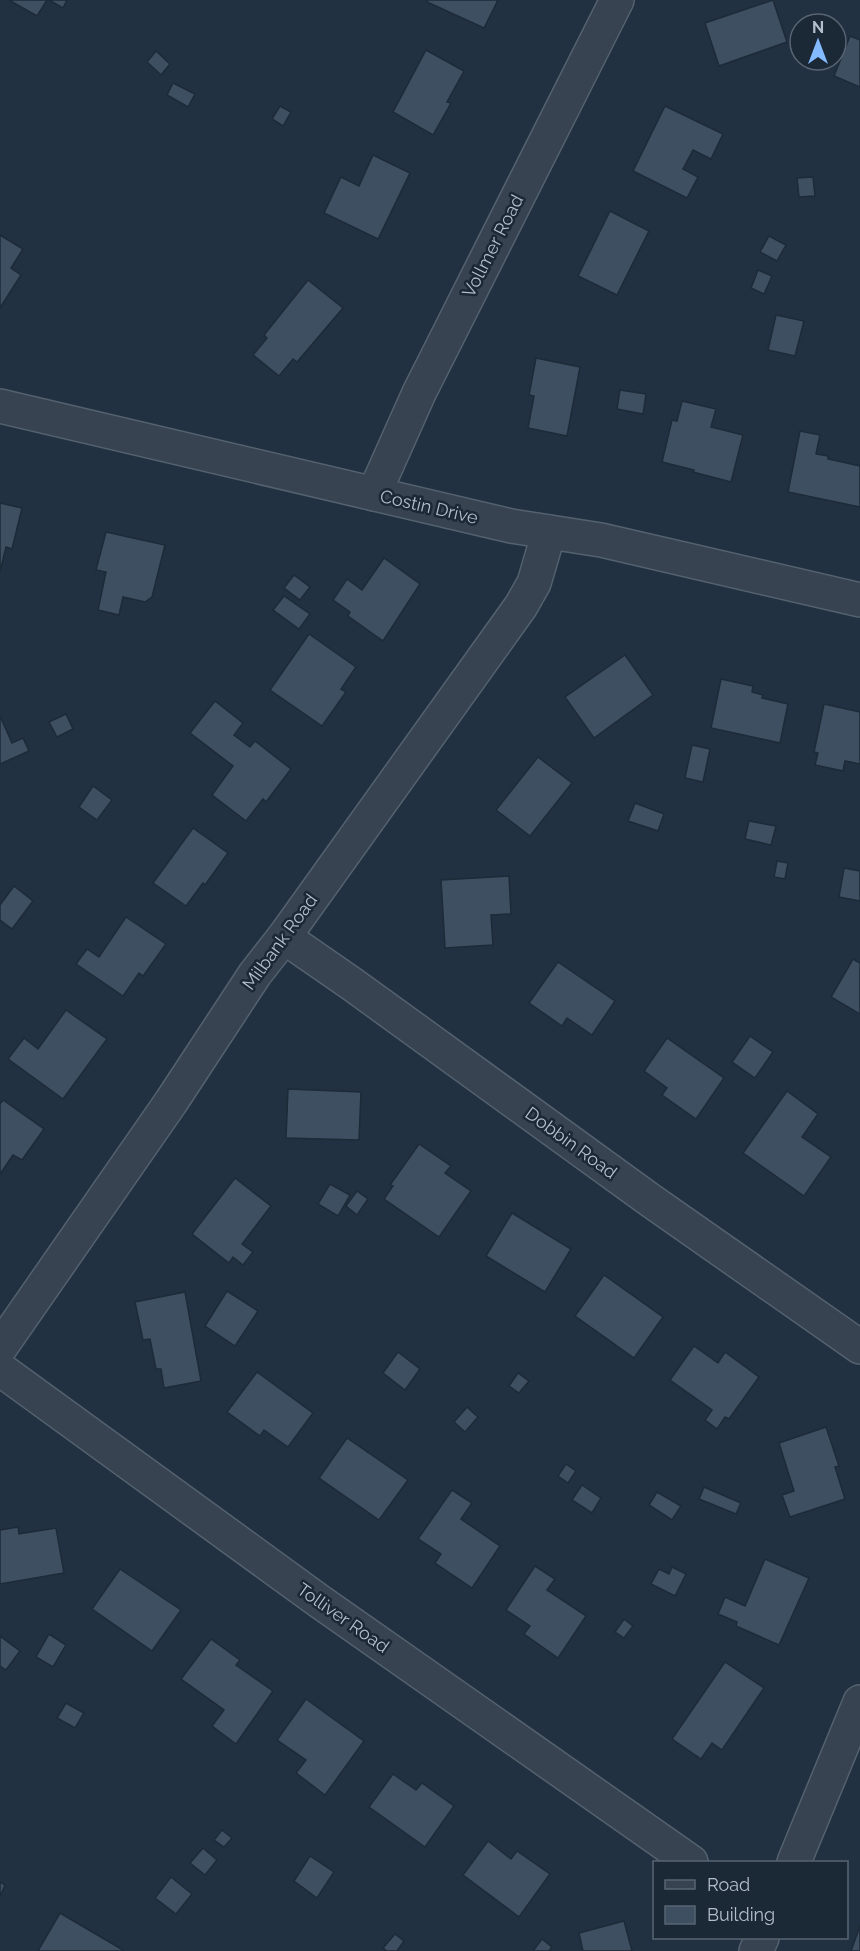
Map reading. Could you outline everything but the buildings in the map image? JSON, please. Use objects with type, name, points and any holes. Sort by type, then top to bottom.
[{"type":"street","name":"Vollmer Road","points":[[374,494],[419,393],[617,0]]},
{"type":"street","name":"Costin Drive","points":[[0,406],[511,526],[602,540],[860,600]]},
{"type":"street","name":"Milbank Road","points":[[0,1348],[171,1102],[255,974],[284,937],[521,606],[534,583],[549,532]]},
{"type":"street","name":"Dobbin Road","points":[[284,937],[659,1207],[860,1347]]},
{"type":"street","name":"Tolliver Road","points":[[0,1369],[319,1601],[687,1861]]},
{"type":"street","points":[[795,1861],[860,1702]]}]
